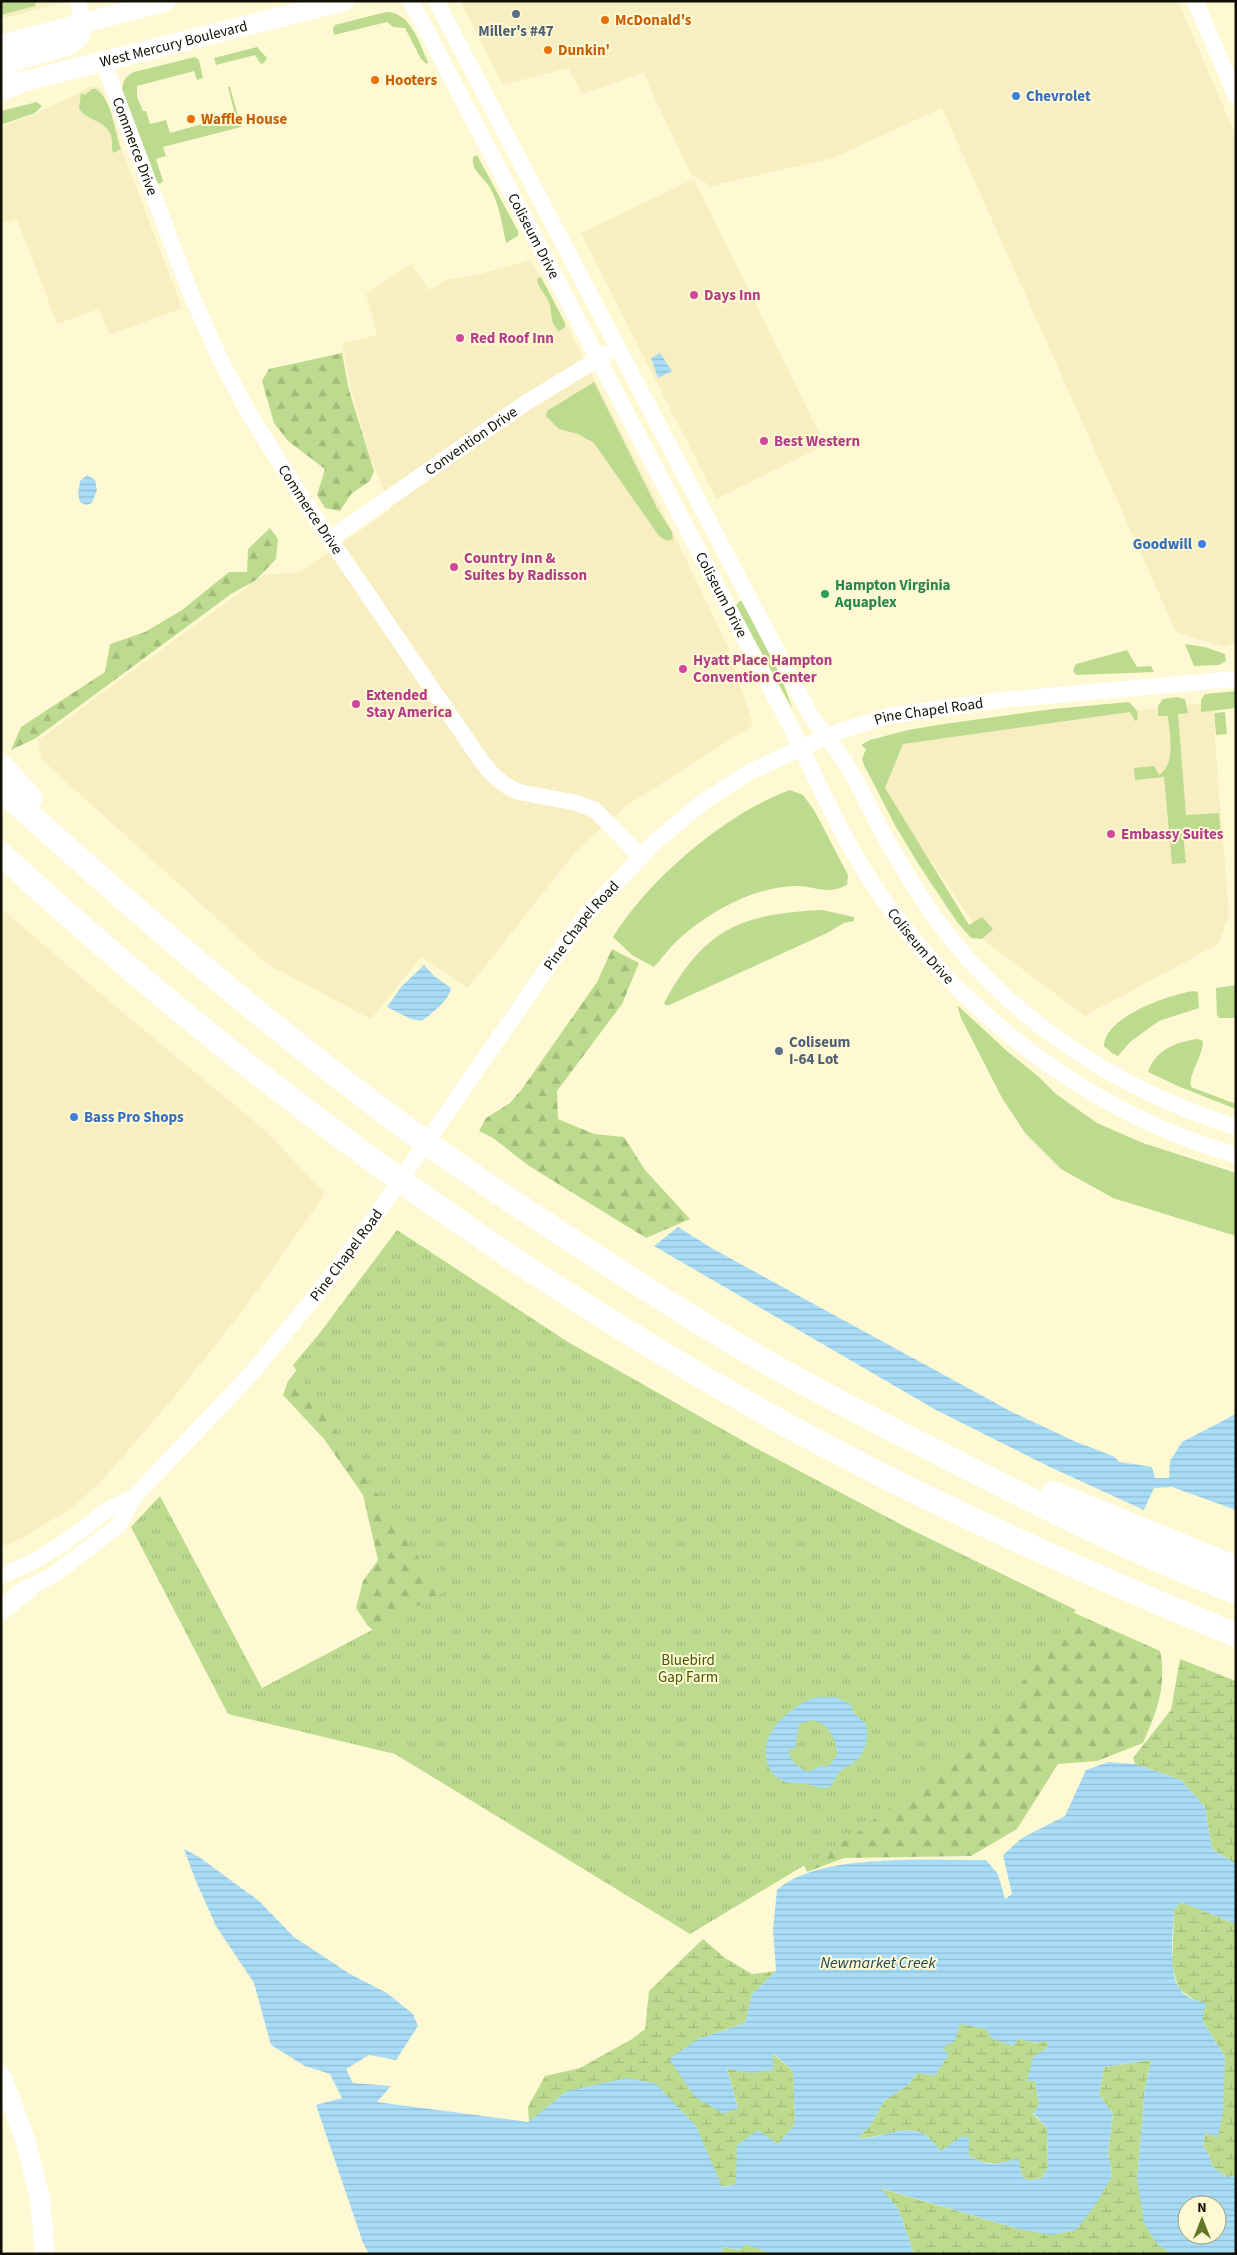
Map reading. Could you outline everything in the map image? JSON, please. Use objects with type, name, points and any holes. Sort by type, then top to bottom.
[{"type":"highway","points":[[1,766],[113,890]]},
{"type":"highway","points":[[1,789],[113,890],[221,983],[395,1120],[518,1205],[748,1352],[855,1410],[1003,1486],[1142,1552],[1236,1592]]},
{"type":"highway","points":[[1,854],[133,970],[271,1083],[423,1196],[567,1293],[676,1361],[887,1478],[1068,1564],[1236,1635]]},
{"type":"highway","points":[[855,1410],[1236,1568]]},
{"type":"main road","points":[[1,45],[166,1]]},
{"type":"main road","name":"West Mercury Boulevard","points":[[6,86],[344,1]]},
{"type":"main road","points":[[1,64],[68,46],[79,37],[83,22]]},
{"type":"main road","points":[[1,1610],[28,1589]]},
{"type":"main road","points":[[1,2076],[8,2111],[25,2139],[40,2199],[45,2254]]},
{"type":"street","points":[[78,1],[83,22]]},
{"type":"street","name":"Coliseum Drive","points":[[410,1],[859,862],[883,898],[926,955],[970,1001],[1012,1038],[1045,1062],[1150,1123],[1186,1138],[1236,1155]]},
{"type":"street","name":"Coliseum Drive","points":[[436,1],[811,716],[846,764],[889,846],[923,900],[950,937],[994,986],[1047,1031],[1098,1066],[1147,1092],[1236,1127]]},
{"type":"street","points":[[1195,1],[1236,96]]},
{"type":"street","name":"Commerce Drive","points":[[102,61],[178,263],[209,335],[256,425],[330,539],[466,738],[494,775],[510,788],[519,792],[577,803],[595,810],[640,856]]},
{"type":"street","name":"Convention Drive","points":[[330,539],[524,404],[617,348]]},
{"type":"street","name":"Pine Chapel Road","points":[[1,1600],[28,1589],[53,1575],[119,1525],[134,1497],[252,1373],[318,1293],[459,1098],[565,942],[592,908],[640,856],[670,828],[709,798],[748,773],[826,737],[871,721],[924,710],[1002,700],[1236,679]]},
{"type":"street","name":"Pine Chapel Road","points":[[1,1576],[37,1560],[71,1538],[106,1511],[134,1497]]},
{"type":"shaded area","points":[[1,1],[68,1],[1,19]]},
{"type":"shaded area","points":[[460,1],[1178,1],[1236,136],[1236,642],[1223,647],[1176,632],[942,108],[833,158],[711,186],[691,174],[643,73],[582,94],[568,68],[503,85]]},
{"type":"shaded area","points":[[91,87],[98,87],[103,92],[118,132],[121,147],[182,308],[109,335],[99,309],[57,324],[17,219],[1,224],[1,127],[37,113]]},
{"type":"shaded area","points":[[694,179],[825,445],[716,499],[581,233]]},
{"type":"shaded area","points":[[530,260],[550,293],[673,532],[728,647],[753,725],[626,806],[577,850],[468,988],[421,957],[371,1019],[267,964],[41,759],[38,740],[264,575],[300,572],[391,509],[370,456],[351,390],[342,343],[377,335],[366,294],[411,264],[429,290],[447,280],[480,274]]},
{"type":"shaded area","points":[[1212,702],[1229,915],[1218,944],[1085,1016],[986,942],[880,786],[901,737]]},
{"type":"shaded area","points":[[1,908],[109,1001],[266,1131],[325,1194],[244,1309],[169,1403],[99,1484],[70,1509],[22,1538],[1,1547]]},
{"type":"green space","points":[[1,1],[36,1],[35,6],[1,15]]},
{"type":"green space","points":[[386,12],[395,13],[408,23],[417,38],[428,62],[427,64],[421,59],[405,28],[393,27],[387,22],[334,35],[333,28],[335,25]]},
{"type":"green space","points":[[257,47],[267,58],[264,63],[261,64],[255,55],[216,65],[214,58]]},
{"type":"green space","points":[[195,57],[199,60],[203,78],[197,80],[194,71],[137,86],[137,97],[143,111],[146,111],[150,124],[166,120],[170,133],[235,115],[228,87],[230,87],[241,127],[163,147],[166,156],[156,159],[163,181],[160,184],[156,182],[122,92],[123,85],[126,77],[134,72]]},
{"type":"green space","points":[[92,89],[96,89],[102,94],[110,109],[121,149],[113,153],[111,135],[107,128],[86,115],[79,108],[81,93],[85,95]]},
{"type":"green space","points":[[37,102],[42,106],[35,113],[1,125],[1,111]]},
{"type":"green space","points":[[477,155],[518,231],[518,236],[506,243],[495,199],[489,186],[474,166],[473,157]]},
{"type":"green space","points":[[541,277],[565,323],[565,327],[559,331],[553,322],[549,301],[538,283],[537,279]]},
{"type":"green space","points":[[342,353],[349,390],[374,471],[370,481],[351,494],[340,511],[325,508],[317,495],[325,469],[288,441],[274,423],[262,381],[269,369]]},
{"type":"green space","points":[[594,382],[657,508],[672,532],[673,539],[667,541],[659,536],[594,443],[578,434],[559,429],[546,416],[547,411]]},
{"type":"green space","points":[[270,528],[278,539],[276,559],[256,580],[231,594],[36,738],[11,750],[21,727],[105,672],[110,644],[145,632],[182,610],[229,572],[247,572],[248,549]]},
{"type":"green space","points":[[742,601],[778,669],[793,710],[738,610],[736,605]]},
{"type":"green space","points":[[1185,644],[1205,647],[1225,654],[1226,661],[1219,665],[1194,666]]},
{"type":"green space","points":[[1127,650],[1137,667],[1151,666],[1154,672],[1076,675],[1073,670],[1076,664]]},
{"type":"green space","points":[[1236,691],[1236,708],[1201,712],[1201,700],[1205,694]]},
{"type":"green space","points":[[1177,697],[1185,699],[1188,713],[1178,714],[1186,815],[1219,813],[1221,840],[1212,840],[1211,830],[1183,832],[1186,863],[1172,864],[1164,777],[1135,780],[1134,768],[1154,766],[1159,775],[1165,770],[1171,748],[1168,716],[1158,716],[1158,706],[1163,699]]},
{"type":"green space","points":[[1129,702],[1137,711],[1138,719],[1135,721],[1130,712],[903,744],[885,788],[969,925],[982,917],[993,929],[982,939],[971,938],[957,922],[896,827],[864,765],[862,759],[866,749],[861,745],[870,740],[908,730],[937,725],[1053,709]]},
{"type":"green space","points":[[1225,712],[1227,734],[1216,735],[1214,713]]},
{"type":"green space","points":[[790,790],[803,795],[814,810],[848,875],[847,885],[833,890],[794,886],[763,891],[748,896],[719,910],[692,928],[677,941],[654,967],[632,955],[613,937],[628,915],[647,893],[691,850],[715,831],[740,815]]},
{"type":"green space","points":[[822,910],[854,917],[854,921],[844,923],[827,933],[667,1006],[664,1003],[694,958],[710,942],[727,930],[768,916]]},
{"type":"green space","points":[[612,949],[639,963],[622,1004],[557,1091],[558,1119],[594,1134],[624,1137],[645,1170],[690,1219],[646,1238],[529,1166],[493,1138],[479,1131],[486,1118],[510,1103],[522,1089],[597,982]]},
{"type":"green space","points":[[1236,985],[1236,1018],[1219,1018],[1217,1015],[1216,988]]},
{"type":"green space","points":[[1194,991],[1198,992],[1199,1008],[1159,1021],[1130,1042],[1118,1056],[1104,1046],[1107,1035],[1126,1017],[1155,1002]]},
{"type":"green space","points":[[957,1005],[1056,1094],[1097,1123],[1143,1143],[1236,1173],[1236,1236],[1113,1198],[1061,1169],[1025,1133],[1002,1098],[961,1018]]},
{"type":"green space","points":[[1198,1039],[1203,1041],[1201,1053],[1192,1077],[1191,1087],[1236,1104],[1236,1109],[1148,1072],[1156,1058],[1168,1048],[1182,1042]]},
{"type":"green space","name":"Bluebird Gap Farm","points":[[397,1230],[568,1342],[754,1447],[906,1527],[1076,1610],[987,1730],[853,1836],[690,1934],[395,1754],[228,1714],[131,1527],[160,1496],[262,1688],[442,1593],[293,1365],[319,1334]]},
{"type":"green space","points":[[327,1332],[425,1493],[446,1603],[380,1636],[367,1625],[356,1608],[363,1581],[378,1560],[363,1495],[324,1439],[283,1395],[288,1381]]},
{"type":"green space","points":[[1034,1595],[1160,1651],[1162,1676],[1159,1698],[1153,1720],[1143,1743],[1097,1761],[1058,1764],[1017,1829],[971,1856],[844,1858],[807,1872],[800,1855]]},
{"type":"green space","points":[[1180,1659],[1236,1681],[1236,1864],[1212,1849],[1205,1807],[1181,1780],[1135,1764],[1133,1758],[1171,1710]]},
{"type":"green space","points":[[1181,1902],[1236,1924],[1236,2176],[1227,2177],[1212,2166],[1209,2155],[1203,2146],[1205,2133],[1218,2137],[1225,2057],[1202,2020],[1196,2001],[1179,1989],[1172,1966],[1174,1910]]},
{"type":"green space","points":[[703,1939],[725,1958],[752,1974],[776,1971],[752,1994],[745,2023],[698,2039],[738,2108],[727,2068],[752,2073],[772,2053],[793,2071],[795,2124],[778,2144],[736,2184],[721,2187],[696,2126],[567,2091],[529,2122],[528,2107],[545,2076],[580,2068],[632,2039],[645,2029],[649,1991]]},
{"type":"green space","points":[[960,2023],[986,2029],[1013,2046],[1018,2039],[1037,2043],[1047,2040],[1048,2047],[1027,2081],[1035,2081],[1039,2105],[1033,2114],[1047,2128],[1048,2167],[1042,2178],[1029,2181],[1022,2176],[1018,2159],[993,2163],[982,2162],[969,2156],[969,2138],[960,2137],[941,2151],[926,2135],[916,2131],[900,2131],[858,2138],[872,2123],[884,2101],[908,2085],[941,2048]]},
{"type":"green space","points":[[1151,2060],[1145,2088],[1137,2179],[1157,2244],[1171,2254],[914,2254],[898,2208],[879,2188],[1019,2229],[1112,2176],[1108,2153],[1113,2114],[1099,2094],[1104,2067]]},
{"type":"green space","points":[[746,2243],[772,2254],[721,2254],[722,2247],[739,2250]]},
{"type":"water","points":[[660,353],[672,371],[658,378],[651,358]]},
{"type":"water","points":[[87,475],[95,480],[97,490],[92,503],[86,505],[80,502],[78,494],[80,481]]},
{"type":"water","points":[[424,965],[434,976],[451,988],[444,1002],[422,1021],[411,1019],[387,1007],[402,986]]},
{"type":"water","points":[[678,1227],[715,1250],[1012,1412],[1074,1441],[1113,1456],[1120,1462],[1152,1467],[1155,1478],[1169,1478],[1170,1461],[1182,1442],[1236,1414],[1236,1510],[1172,1487],[1154,1488],[1144,1510],[1052,1468],[936,1410],[654,1246]]},
{"type":"water","points":[[835,1697],[850,1704],[854,1713],[866,1724],[867,1738],[861,1755],[841,1770],[831,1786],[825,1788],[780,1780],[768,1765],[766,1754],[766,1744],[775,1726],[790,1711],[808,1700]],"holes":[[[812,1720],[818,1721],[831,1733],[837,1749],[837,1755],[829,1766],[820,1766],[808,1772],[792,1760],[789,1749],[795,1748],[799,1724]]]},
{"type":"water","name":"Newmarket Creek","points":[[1108,1762],[1135,1764],[1181,1780],[1205,1807],[1212,1849],[1236,1864],[1236,1924],[1181,1902],[1174,1910],[1172,1961],[1173,1971],[1181,1991],[1195,2000],[1206,2003],[1202,2020],[1225,2057],[1223,2110],[1218,2137],[1205,2133],[1203,2146],[1209,2155],[1212,2166],[1227,2177],[1236,2176],[1236,2254],[1171,2254],[1157,2244],[1144,2223],[1137,2179],[1145,2088],[1151,2060],[1104,2067],[1099,2094],[1113,2114],[1108,2153],[1112,2176],[1096,2204],[1076,2230],[1052,2235],[1019,2229],[880,2188],[898,2208],[914,2254],[772,2254],[746,2244],[739,2250],[723,2247],[721,2254],[369,2254],[363,2243],[316,2105],[342,2098],[330,2074],[305,2066],[271,2045],[254,1983],[216,1926],[184,1849],[199,1857],[259,1901],[294,1937],[350,1974],[387,1993],[413,2014],[418,2026],[396,2060],[369,2055],[346,2069],[353,2083],[391,2086],[377,2102],[528,2122],[567,2091],[626,2078],[655,2083],[696,2126],[722,2187],[736,2184],[737,2145],[758,2130],[778,2144],[795,2124],[793,2071],[773,2053],[773,2070],[752,2073],[727,2069],[738,2108],[724,2114],[695,2097],[669,2059],[698,2039],[745,2023],[752,1994],[776,1971],[773,1930],[777,1890],[795,1878],[819,1869],[847,1864],[907,1860],[986,1860],[998,1874],[1005,1899],[1012,1894],[1003,1855],[1022,1838],[1065,1816],[1086,1770]],"holes":[[[960,2024],[986,2029],[992,2039],[1014,2046],[1018,2039],[1037,2043],[1047,2041],[1048,2047],[1033,2057],[1027,2081],[1035,2081],[1039,2105],[1033,2113],[1047,2128],[1048,2167],[1042,2178],[1029,2181],[1022,2176],[1018,2158],[993,2164],[982,2162],[969,2156],[969,2137],[960,2137],[941,2151],[931,2139],[916,2131],[899,2131],[874,2137],[858,2138],[872,2123],[884,2101],[908,2085],[917,2073],[935,2076],[949,2054],[942,2048],[955,2041]]]},
{"type":"place","name":"Miller's #47","points":[[516,14]]},
{"type":"place","name":"McDonald's","points":[[605,20]]},
{"type":"place","name":"Dunkin'","points":[[548,50]]},
{"type":"place","name":"Hooters","points":[[375,80]]},
{"type":"place","name":"Chevrolet","points":[[1016,96]]},
{"type":"place","name":"Waffle House","points":[[191,119]]},
{"type":"place","name":"Days Inn","points":[[694,295]]},
{"type":"place","name":"Red Roof Inn","points":[[460,338]]},
{"type":"place","name":"Best Western","points":[[764,441]]},
{"type":"place","name":"Goodwill","points":[[1202,544]]},
{"type":"place","name":"Country Inn & Suites by Radisson","points":[[454,567]]},
{"type":"place","name":"Hampton Virginia Aquaplex","points":[[825,594]]},
{"type":"place","name":"Hyatt Place Hampton Convention Center","points":[[683,669]]},
{"type":"place","name":"Extended Stay America","points":[[356,704]]},
{"type":"place","name":"Embassy Suites","points":[[1111,834]]},
{"type":"place","name":"Coliseum I-64 Lot","points":[[779,1051]]},
{"type":"place","name":"Bass Pro Shops","points":[[74,1117]]}]
